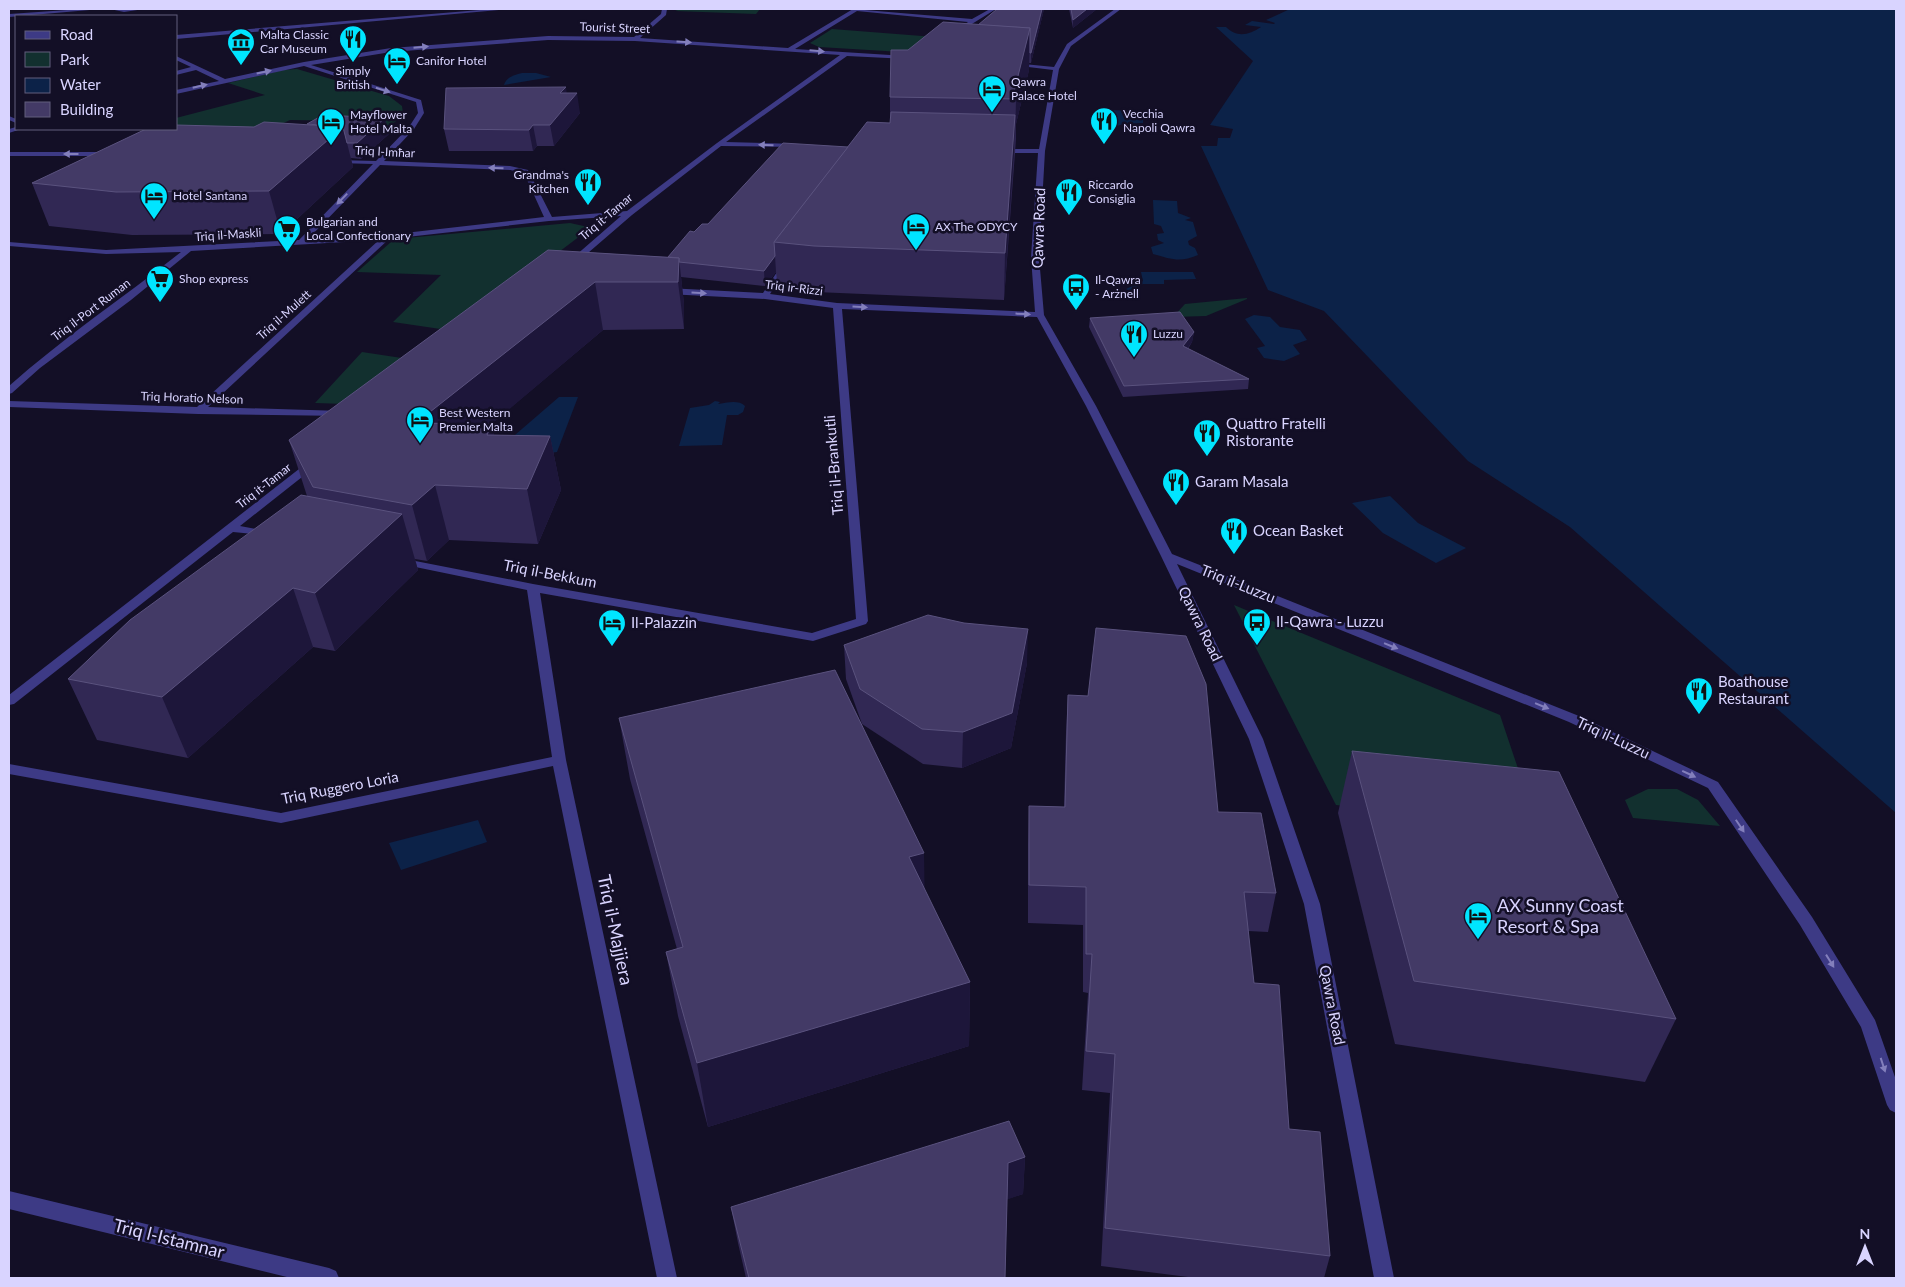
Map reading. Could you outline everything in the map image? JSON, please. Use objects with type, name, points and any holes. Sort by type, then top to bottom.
[{"type":"street","points":[[22,15],[98,9]]},
{"type":"street","points":[[113,9],[131,13],[141,9]]},
{"type":"street","points":[[178,37],[507,9]]},
{"type":"street","points":[[635,39],[664,14],[664,9]]},
{"type":"street","points":[[790,49],[856,9],[973,21]]},
{"type":"street","points":[[959,31],[992,9]]},
{"type":"street","name":"Qawra Road","points":[[1118,9],[1069,45],[1056,69],[1042,151],[1035,257],[1040,315],[1091,406],[1167,556],[1256,739],[1312,904],[1384,1278]]},
{"type":"street","name":"Tourist Street","points":[[178,92],[304,64],[391,50],[587,37],[916,58]]},
{"type":"street","name":"Triq it-Tamar","points":[[560,272],[628,213],[719,144],[845,54]]},
{"type":"street","points":[[178,59],[224,80]]},
{"type":"street","points":[[301,242],[412,128],[421,113],[419,101],[304,64]]},
{"type":"street","points":[[1004,65],[1056,69]]},
{"type":"street","points":[[178,72],[195,68]]},
{"type":"street","points":[[719,144],[806,146]]},
{"type":"street","points":[[992,150],[1042,151]]},
{"type":"street","points":[[9,154],[117,154]]},
{"type":"street","name":"Triq l-Imħar","points":[[326,161],[510,168],[526,171],[549,219]]},
{"type":"street","name":"Triq il-Maskli","points":[[9,244],[106,252],[189,249],[387,237],[549,219],[628,213]]},
{"type":"street","name":"Triq il-Mulett","points":[[198,411],[387,237]]},
{"type":"street","name":"Triq il-Port Ruman","points":[[9,391],[37,366],[189,249]]},
{"type":"street","points":[[765,296],[792,258]]},
{"type":"street","name":"Triq ir-Rizzi","points":[[655,290],[765,296],[836,306],[1040,315]]},
{"type":"street","name":"Triq il-Brankutli","points":[[836,306],[862,621]]},
{"type":"street","name":"Triq Horatio Nelson","points":[[9,404],[198,411],[354,414]]},
{"type":"street","name":"Triq it-Tamar","points":[[9,701],[321,457]]},
{"type":"street","points":[[231,528],[282,537]]},
{"type":"street","name":"Triq il-Luzzu","points":[[1167,556],[1574,719],[1713,785],[1806,921],[1869,1025],[1896,1105]]},
{"type":"street","name":"Triq il-Bekkum","points":[[388,558],[534,588],[813,637],[862,621]]},
{"type":"street","name":"Triq il-Majjiera","points":[[534,588],[559,760],[667,1278]]},
{"type":"street","name":"Triq Ruggero Loria","points":[[9,769],[282,818],[559,760]]},
{"type":"street","name":"Triq l-Istamnar","points":[[9,1200],[329,1278]]},
{"type":"green space","points":[[681,9],[760,9],[756,14],[675,11]]},
{"type":"green space","points":[[832,29],[935,37],[918,50],[902,52],[819,47],[810,43]]},
{"type":"green space","points":[[297,69],[389,96],[402,106],[403,113],[395,122],[379,131],[354,121],[290,120],[273,128],[178,127],[178,117],[265,95],[228,83],[284,70]]},
{"type":"green space","points":[[570,223],[588,227],[588,230],[454,331],[393,322],[441,275],[357,272],[391,242],[406,238]]},
{"type":"green space","points":[[1247,298],[1206,316],[1173,317],[1185,304]]},
{"type":"green space","points":[[362,352],[415,360],[346,404],[315,403]]},
{"type":"green space","points":[[1234,605],[1500,715],[1537,825],[1336,805]]},
{"type":"green space","points":[[1648,789],[1677,789],[1698,800],[1720,826],[1633,818],[1625,800]]},
{"type":"water","points":[[1290,9],[1896,9],[1896,813],[1570,527],[1468,461],[1324,311],[1268,290],[1201,146],[1217,146],[1218,138],[1230,138],[1233,129],[1210,125],[1253,61],[1216,27],[1226,27],[1239,34],[1248,33],[1261,27],[1245,25],[1252,21],[1274,24],[1266,20]]},
{"type":"water","points":[[522,73],[536,73],[551,77],[504,85],[508,78]]},
{"type":"water","points":[[1108,110],[1143,111],[1143,123],[1123,124],[1114,127],[1114,130],[1107,130]]},
{"type":"water","points":[[1153,200],[1177,201],[1178,213],[1191,218],[1185,220],[1193,222],[1197,236],[1188,241],[1189,245],[1195,248],[1198,255],[1181,260],[1153,254],[1151,247],[1164,243],[1158,240],[1157,234],[1164,233],[1161,226],[1154,224]]},
{"type":"water","points":[[1141,272],[1193,272],[1196,279],[1164,280],[1164,284],[1143,284],[1130,291],[1126,289],[1143,281]]},
{"type":"water","points":[[1254,315],[1270,317],[1280,327],[1300,330],[1307,340],[1293,345],[1300,354],[1284,361],[1264,358],[1257,348],[1265,346],[1245,319]]},
{"type":"water","points":[[559,397],[578,397],[557,452],[524,457],[500,448]]},
{"type":"water","points":[[715,401],[720,402],[718,404],[735,402],[745,406],[743,412],[738,415],[727,415],[722,445],[679,446],[690,408],[709,405]]},
{"type":"water","points":[[1390,496],[1418,523],[1466,548],[1436,563],[1383,533],[1352,503]]},
{"type":"water","points":[[478,820],[487,842],[401,870],[389,843]]},
{"type":"building","points":[[997,9],[1042,9],[1031,53],[1030,28],[978,25]]},
{"type":"building","points":[[1071,9],[1087,9],[1073,20]]},
{"type":"building","points":[[943,22],[1030,28],[1014,92],[1017,92],[1016,99],[890,97],[891,50],[908,50]]},
{"type":"building","points":[[566,87],[560,93],[577,93],[550,125],[533,125],[529,130],[444,129],[446,88]]},
{"type":"building","points":[[891,112],[1015,115],[1005,253],[814,246],[774,242],[867,122],[890,123]]},
{"type":"building","points":[[323,115],[385,118],[357,143],[347,143],[343,127],[307,124]]},
{"type":"building","points":[[264,122],[343,127],[269,191],[116,192],[32,183],[144,130],[178,130],[178,125],[254,127]]},
{"type":"building","points":[[783,143],[848,147],[774,242],[775,256],[764,271],[679,262],[679,258],[668,257],[690,231],[694,232],[702,224],[708,224]]},
{"type":"building","points":[[548,250],[679,258],[678,282],[595,282],[416,423],[492,424],[487,435],[550,436],[527,489],[435,485],[412,505],[313,487],[289,440]]},
{"type":"building","points":[[1180,312],[1194,332],[1183,346],[1249,379],[1124,386],[1090,318]]},
{"type":"building","points":[[301,495],[402,514],[315,593],[293,588],[162,697],[68,679],[130,620]]},
{"type":"building","points":[[928,615],[964,623],[1028,629],[1012,713],[963,732],[922,729],[860,689],[844,645]]},
{"type":"building","points":[[1096,628],[1186,636],[1206,684],[1218,812],[1261,813],[1276,893],[1244,892],[1254,983],[1279,985],[1289,1129],[1320,1132],[1330,1256],[1105,1228],[1115,1054],[1086,1051],[1092,954],[1086,954],[1086,887],[1029,885],[1029,806],[1065,807],[1068,695],[1088,696]]},
{"type":"building","points":[[835,670],[924,853],[909,857],[970,982],[697,1063],[666,952],[683,947],[619,718]]},
{"type":"building","points":[[1352,751],[1559,772],[1676,1019],[1414,981]]},
{"type":"building","points":[[1009,1121],[1025,1157],[1008,1163],[1005,1278],[749,1278],[731,1207]]},
{"type":"place","name":"Simply British","points":[[353,63]]},
{"type":"place","name":"Malta Classic Car Museum","points":[[241,66]]},
{"type":"place","name":"Canifor Hotel","points":[[397,85]]},
{"type":"place","name":"Qawra Palace Hotel","points":[[992,113]]},
{"type":"place","name":"Vecchia Napoli Qawra","points":[[1104,145]]},
{"type":"place","name":"Mayflower Hotel Malta","points":[[331,146]]},
{"type":"place","name":"Grandma's Kitchen","points":[[588,206]]},
{"type":"place","name":"Riccardo Consiglia","points":[[1069,216]]},
{"type":"place","name":"Hotel Santana","points":[[154,220]]},
{"type":"place","name":"AX The ODYCY","points":[[916,251]]},
{"type":"place","name":"Bulgarian and Local Confectionary","points":[[287,253]]},
{"type":"place","name":"Shop express","points":[[160,303]]},
{"type":"place","name":"Il-Qawra - Arżnell","points":[[1076,311]]},
{"type":"place","name":"Luzzu","points":[[1134,358]]},
{"type":"place","name":"Best Western Premier Malta","points":[[420,444]]},
{"type":"place","name":"Quattro Fratelli Ristorante","points":[[1207,457]]},
{"type":"place","name":"Garam Masala","points":[[1176,506]]},
{"type":"place","name":"Ocean Basket","points":[[1234,555]]},
{"type":"place","name":"Il-Qawra - Luzzu","points":[[1257,646]]},
{"type":"place","name":"Il-Palazzin","points":[[612,647]]},
{"type":"place","name":"Boathouse Restaurant","points":[[1699,715]]},
{"type":"place","name":"AX Sunny Coast Resort & Spa","points":[[1478,940]]}]
